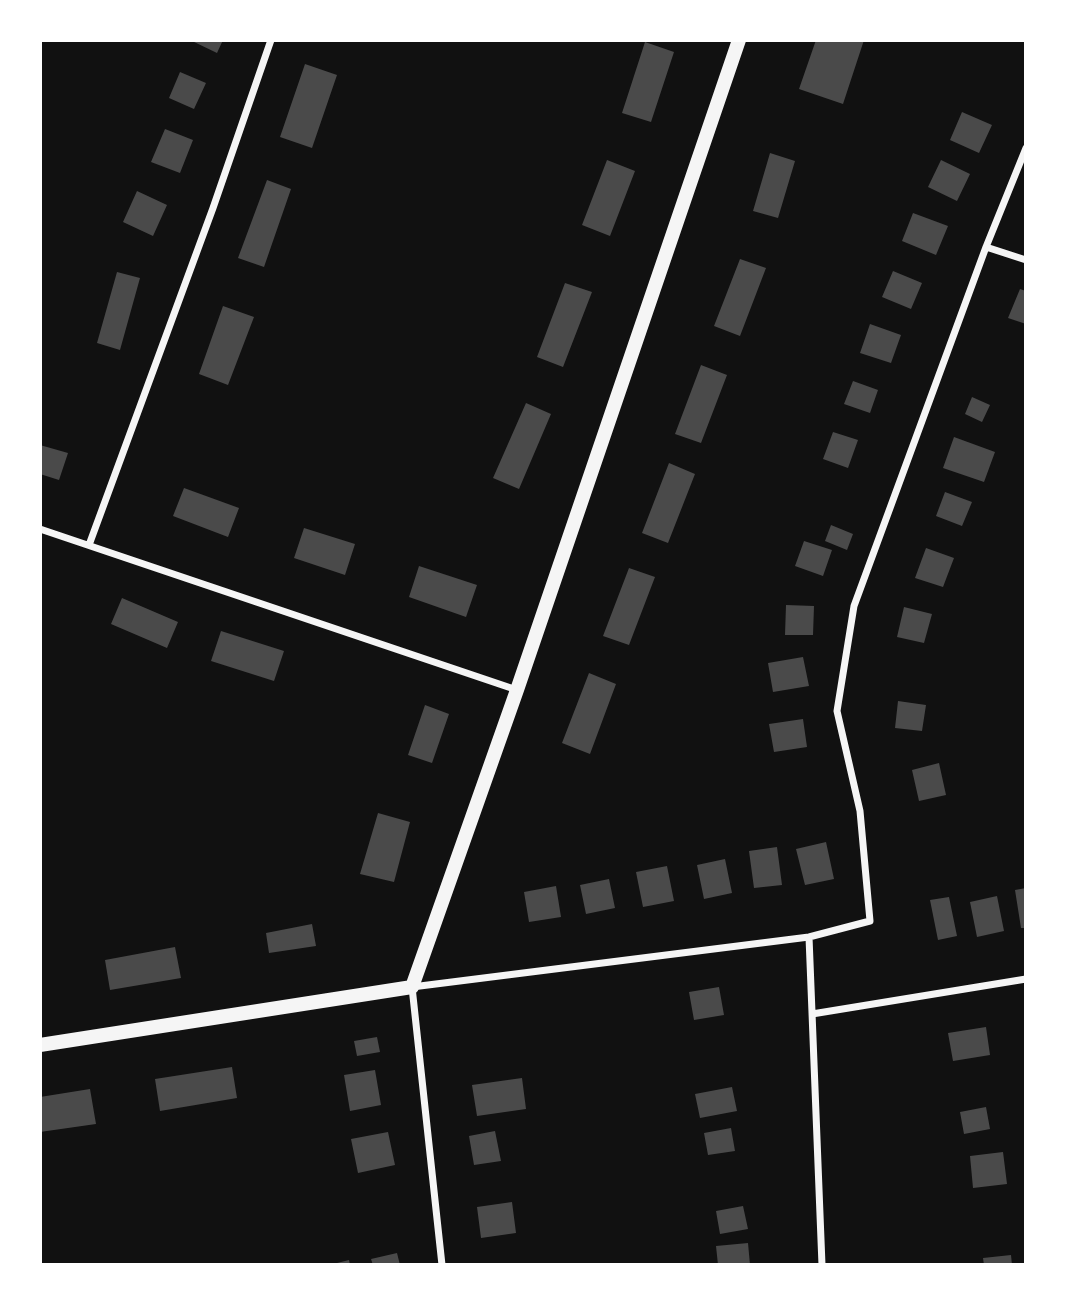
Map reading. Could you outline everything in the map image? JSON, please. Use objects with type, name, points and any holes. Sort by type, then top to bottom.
[{"type":"main road","points":[[40,1045],[412,987],[517,690],[739,40]]},
{"type":"street","points":[[89,545],[213,208],[271,40]]},
{"type":"street","points":[[442,1265],[412,987],[808,937],[870,921],[860,811],[837,711],[854,606],[985,247],[1026,148]]},
{"type":"street","points":[[985,247],[1026,260]]},
{"type":"street","points":[[40,529],[517,690]]},
{"type":"street","points":[[808,937],[822,1265]]},
{"type":"street","points":[[812,1014],[1026,979]]},
{"type":"building","points":[[190,40],[223,40],[217,53]]},
{"type":"building","points":[[816,40],[864,40],[843,104],[799,89]]},
{"type":"building","points":[[645,42],[674,52],[651,122],[622,113]]},
{"type":"building","points":[[305,64],[337,75],[312,148],[280,137]]},
{"type":"building","points":[[180,72],[206,83],[194,109],[169,98]]},
{"type":"building","points":[[962,112],[992,125],[979,153],[950,140]]},
{"type":"building","points":[[165,129],[193,140],[180,173],[151,162]]},
{"type":"building","points":[[770,153],[795,161],[778,218],[753,211]]},
{"type":"building","points":[[607,160],[635,171],[610,236],[582,225]]},
{"type":"building","points":[[941,160],[970,174],[957,201],[928,187]]},
{"type":"building","points":[[267,180],[291,189],[264,267],[238,258]]},
{"type":"building","points":[[137,191],[167,205],[153,236],[123,222]]},
{"type":"building","points":[[913,213],[948,226],[936,255],[902,241]]},
{"type":"building","points":[[740,259],[766,268],[740,336],[714,326]]},
{"type":"building","points":[[893,271],[922,283],[911,309],[882,297]]},
{"type":"building","points":[[117,272],[140,278],[120,350],[97,343]]},
{"type":"building","points":[[565,283],[592,292],[563,367],[537,357]]},
{"type":"building","points":[[1020,289],[1026,291],[1026,324],[1008,318]]},
{"type":"building","points":[[223,306],[254,317],[228,385],[199,374]]},
{"type":"building","points":[[870,324],[901,335],[891,363],[860,353]]},
{"type":"building","points":[[701,365],[727,375],[701,443],[675,434]]},
{"type":"building","points":[[853,381],[878,390],[870,413],[844,404]]},
{"type":"building","points":[[972,397],[990,405],[982,422],[965,414]]},
{"type":"building","points":[[526,403],[551,414],[519,489],[493,478]]},
{"type":"building","points":[[833,432],[858,440],[848,468],[823,459]]},
{"type":"building","points":[[954,437],[995,452],[984,482],[943,468]]},
{"type":"building","points":[[40,445],[68,453],[59,480],[40,474]]},
{"type":"building","points":[[669,463],[695,474],[668,543],[642,533]]},
{"type":"building","points":[[184,488],[239,508],[228,537],[173,516]]},
{"type":"building","points":[[945,492],[972,502],[962,526],[936,516]]},
{"type":"building","points":[[831,525],[853,534],[847,550],[825,541]]},
{"type":"building","points":[[304,528],[355,544],[345,575],[294,558]]},
{"type":"building","points":[[804,541],[832,550],[823,576],[795,566]]},
{"type":"building","points":[[926,548],[954,558],[943,587],[915,578]]},
{"type":"building","points":[[419,566],[477,585],[466,617],[409,597]]},
{"type":"building","points":[[629,568],[655,577],[629,645],[603,636]]},
{"type":"building","points":[[122,598],[178,622],[167,648],[111,624]]},
{"type":"building","points":[[786,605],[814,606],[813,635],[785,635]]},
{"type":"building","points":[[904,607],[932,614],[924,643],[897,637]]},
{"type":"building","points":[[221,631],[284,651],[274,681],[211,661]]},
{"type":"building","points":[[803,657],[809,686],[773,692],[768,663]]},
{"type":"building","points":[[589,673],[616,684],[590,754],[562,743]]},
{"type":"building","points":[[898,701],[926,705],[922,731],[895,728]]},
{"type":"building","points":[[425,705],[449,714],[432,763],[408,755]]},
{"type":"building","points":[[803,719],[807,747],[774,752],[769,724]]},
{"type":"building","points":[[939,763],[946,795],[919,801],[912,770]]},
{"type":"building","points":[[378,813],[410,822],[394,882],[360,874]]},
{"type":"building","points":[[826,842],[834,879],[805,885],[796,849]]},
{"type":"building","points":[[777,847],[782,885],[754,888],[749,851]]},
{"type":"building","points":[[725,859],[732,893],[704,899],[697,865]]},
{"type":"building","points":[[667,866],[674,901],[643,907],[636,872]]},
{"type":"building","points":[[609,879],[615,908],[586,914],[580,885]]},
{"type":"building","points":[[556,886],[561,917],[529,922],[524,892]]},
{"type":"building","points":[[1026,888],[1026,928],[1021,928],[1015,890]]},
{"type":"building","points":[[997,896],[1004,931],[977,937],[970,902]]},
{"type":"building","points":[[949,897],[957,936],[938,940],[930,900]]},
{"type":"building","points":[[312,924],[316,946],[269,953],[266,933]]},
{"type":"building","points":[[175,947],[181,978],[110,990],[105,960]]},
{"type":"building","points":[[719,987],[724,1015],[694,1020],[689,992]]},
{"type":"building","points":[[986,1027],[990,1055],[953,1061],[948,1033]]},
{"type":"building","points":[[377,1037],[380,1052],[357,1056],[354,1041]]},
{"type":"building","points":[[232,1067],[237,1098],[160,1111],[155,1079]]},
{"type":"building","points":[[375,1070],[381,1105],[350,1111],[344,1075]]},
{"type":"building","points":[[522,1078],[526,1109],[477,1116],[472,1085]]},
{"type":"building","points":[[732,1087],[737,1111],[700,1118],[695,1094]]},
{"type":"building","points":[[90,1089],[96,1124],[40,1132],[40,1097]]},
{"type":"building","points":[[986,1107],[990,1129],[964,1134],[960,1112]]},
{"type":"building","points":[[731,1128],[735,1151],[708,1155],[704,1133]]},
{"type":"building","points":[[495,1131],[501,1161],[474,1165],[469,1136]]},
{"type":"building","points":[[388,1132],[395,1165],[358,1173],[351,1139]]},
{"type":"building","points":[[1003,1152],[1007,1184],[973,1188],[970,1156]]},
{"type":"building","points":[[512,1202],[516,1233],[481,1238],[477,1207]]},
{"type":"building","points":[[743,1206],[748,1229],[720,1234],[716,1211]]},
{"type":"building","points":[[748,1243],[750,1265],[718,1265],[716,1246]]},
{"type":"building","points":[[397,1253],[400,1265],[373,1265],[371,1259]]},
{"type":"building","points":[[1011,1255],[1012,1265],[984,1265],[983,1258]]},
{"type":"building","points":[[349,1260],[350,1265],[333,1265],[333,1264]]}]
